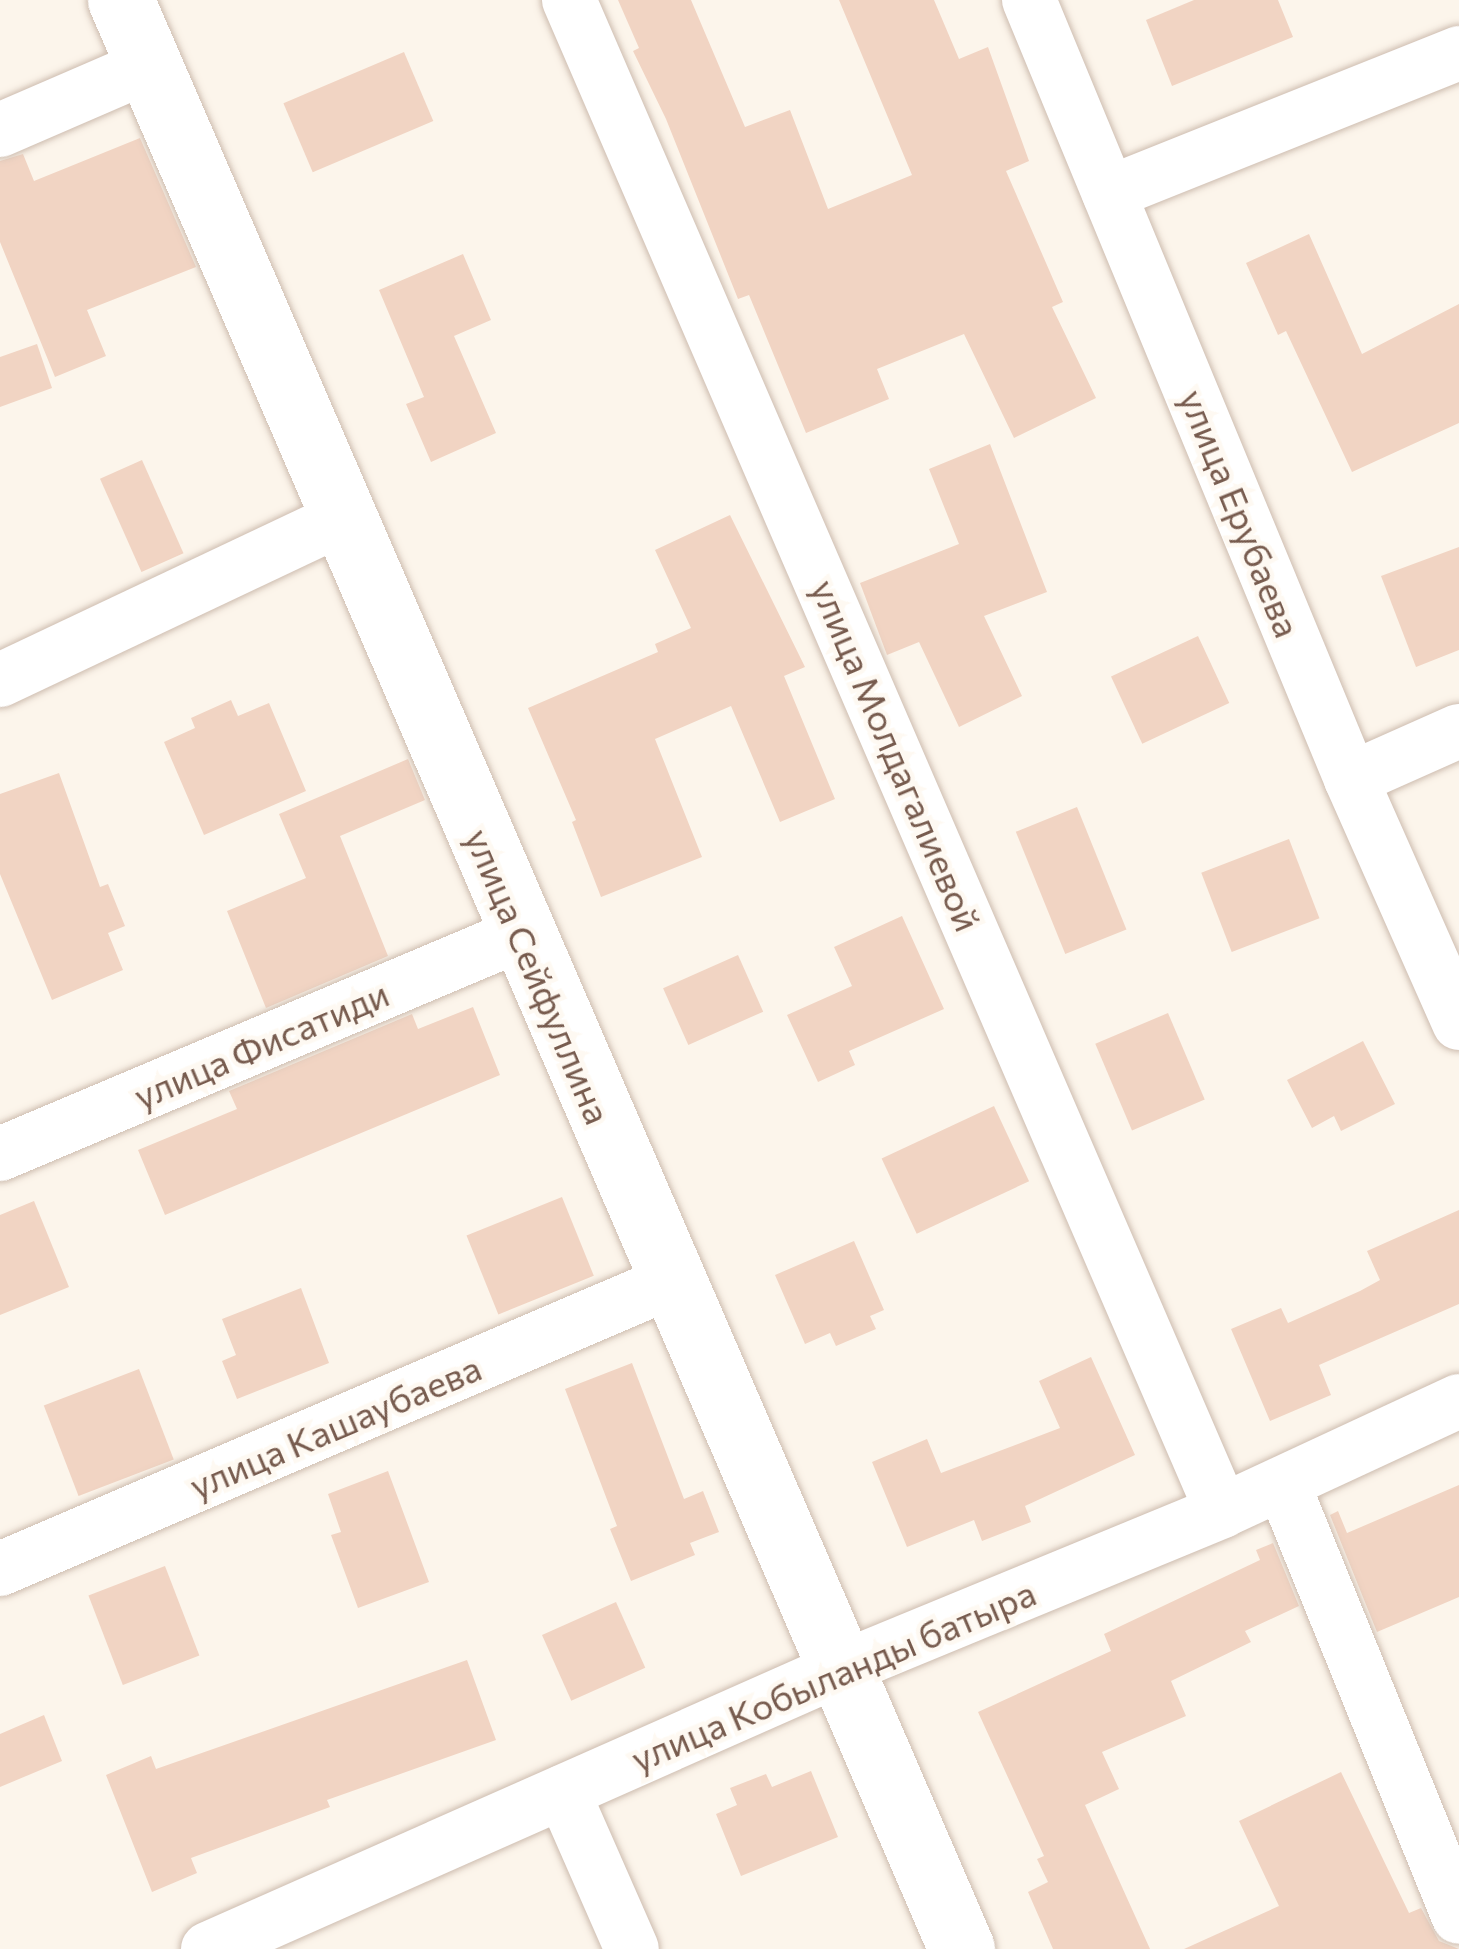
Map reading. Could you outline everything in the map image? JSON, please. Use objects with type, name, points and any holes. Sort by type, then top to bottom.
[{"type":"main road","name":"улица Сейфуллина","points":[[121,0],[670,1282],[962,1949]]},
{"type":"street","name":"улица Молдагалиевой","points":[[569,0],[1222,1511]]},
{"type":"street","name":"улица Ерубаева","points":[[1029,0],[1351,778],[1459,1023]]},
{"type":"street","points":[[1108,193],[1459,53]]},
{"type":"street","points":[[0,130],[150,64]]},
{"type":"street","points":[[0,680],[341,519]]},
{"type":"street","points":[[1351,778],[1459,731]]},
{"type":"street","name":"улица Фисатиди","points":[[0,1154],[521,934]]},
{"type":"street","name":"улица Кашаубаева","points":[[0,1569],[670,1282]]},
{"type":"street","name":"улица Кобыланды батыра","points":[[208,1949],[842,1668],[1222,1511],[1459,1401]]},
{"type":"street","points":[[1283,1484],[1459,1917]]},
{"type":"street","points":[[562,1792],[632,1949]]},
{"type":"building","points":[[618,0],[691,0],[745,127],[790,110],[828,209],[912,175],[839,0],[934,0],[959,59],[988,47],[1029,161],[1006,171],[1063,302],[1052,307],[1096,398],[1014,438],[964,334],[877,369],[889,399],[806,433],[749,295],[738,299],[666,119],[633,51],[639,48]]},
{"type":"building","points":[[1194,0],[1278,0],[1293,37],[1172,86],[1146,20]]},
{"type":"building","points":[[404,52],[433,121],[313,172],[283,103]]},
{"type":"building","points":[[140,138],[196,267],[87,310],[106,356],[55,377],[0,242],[0,161],[23,154],[34,181]]},
{"type":"building","points":[[1309,234],[1362,354],[1459,304],[1459,423],[1352,472],[1286,331],[1278,335],[1246,263]]},
{"type":"building","points":[[463,254],[491,320],[454,336],[496,433],[431,462],[406,404],[424,397],[379,290]]},
{"type":"building","points":[[37,344],[52,388],[0,407],[0,357]]},
{"type":"building","points":[[990,444],[1047,592],[984,616],[1022,696],[959,727],[919,642],[887,655],[860,583],[959,544],[929,469]]},
{"type":"building","points":[[142,460],[183,553],[141,572],[100,479]]},
{"type":"building","points":[[730,515],[805,667],[784,676],[835,799],[780,822],[731,706],[655,739],[702,857],[601,897],[572,822],[576,820],[528,708],[658,652],[655,644],[691,628],[655,550]]},
{"type":"building","points":[[1459,547],[1459,650],[1416,667],[1381,576]]},
{"type":"building","points":[[1198,636],[1229,703],[1142,744],[1111,677]]},
{"type":"building","points":[[231,700],[238,716],[269,703],[306,791],[204,835],[164,742],[195,728],[191,718]]},
{"type":"building","points":[[408,759],[425,800],[340,836],[388,956],[266,1008],[227,911],[306,878],[279,814]]},
{"type":"building","points":[[59,773],[100,887],[108,884],[125,926],[108,933],[123,970],[52,1000],[0,874],[0,794]]},
{"type":"building","points":[[1077,807],[1126,929],[1065,954],[1016,832]]},
{"type":"building","points":[[1289,839],[1319,918],[1232,952],[1201,873]]},
{"type":"building","points":[[902,916],[944,1009],[849,1051],[855,1065],[818,1082],[787,1015],[852,986],[834,947]]},
{"type":"building","points":[[738,955],[763,1012],[688,1045],[663,988]]},
{"type":"building","points":[[473,1007],[500,1075],[165,1215],[138,1150],[237,1109],[229,1091],[412,1014],[418,1029]]},
{"type":"building","points":[[1168,1013],[1205,1100],[1132,1130],[1095,1044]]},
{"type":"building","points":[[1363,1041],[1395,1104],[1341,1131],[1334,1116],[1312,1128],[1287,1080]]},
{"type":"building","points":[[994,1106],[1029,1181],[917,1234],[882,1158]]},
{"type":"building","points":[[562,1197],[594,1276],[498,1314],[467,1236]]},
{"type":"building","points":[[34,1201],[69,1287],[0,1315],[0,1215]]},
{"type":"building","points":[[1459,1210],[1459,1304],[1319,1365],[1331,1395],[1270,1421],[1231,1329],[1281,1308],[1288,1323],[1360,1291],[1380,1280],[1367,1251]]},
{"type":"building","points":[[854,1241],[884,1310],[870,1316],[876,1329],[836,1346],[830,1333],[805,1344],[775,1275]]},
{"type":"building","points":[[301,1288],[329,1363],[237,1399],[222,1361],[236,1355],[222,1319]]},
{"type":"building","points":[[1091,1357],[1135,1455],[1025,1506],[1031,1522],[982,1541],[974,1520],[907,1547],[872,1462],[927,1439],[941,1473],[1060,1428],[1039,1381]]},
{"type":"building","points":[[632,1363],[684,1499],[703,1491],[719,1532],[690,1543],[695,1555],[631,1581],[610,1529],[617,1526],[565,1389]]},
{"type":"building","points":[[139,1369],[174,1460],[79,1496],[44,1406]]},
{"type":"building","points":[[388,1471],[429,1582],[358,1608],[331,1535],[341,1532],[328,1494]]},
{"type":"building","points":[[1459,1485],[1459,1597],[1377,1632],[1330,1515],[1338,1511],[1347,1533]]},
{"type":"building","points":[[1273,1543],[1299,1606],[1245,1631],[1251,1642],[1171,1681],[1186,1716],[1102,1752],[1119,1789],[1085,1805],[1150,1949],[1053,1949],[1028,1892],[1048,1882],[1037,1859],[1044,1856],[978,1712],[1111,1651],[1104,1634],[1260,1560],[1256,1550]]},
{"type":"building","points":[[165,1566],[199,1656],[123,1685],[88,1595]]},
{"type":"building","points":[[616,1602],[645,1668],[571,1701],[542,1635]]},
{"type":"building","points":[[467,1660],[496,1740],[327,1800],[330,1807],[191,1858],[197,1873],[152,1892],[106,1775],[151,1756],[156,1769]]},
{"type":"building","points":[[44,1715],[62,1761],[0,1787],[0,1734]]},
{"type":"building","points":[[811,1771],[838,1837],[741,1876],[716,1814],[737,1805],[730,1788],[766,1774],[772,1787]]},
{"type":"building","points":[[1341,1772],[1409,1913],[1421,1908],[1439,1941],[1459,1949],[1184,1949],[1279,1906],[1239,1821]]}]
